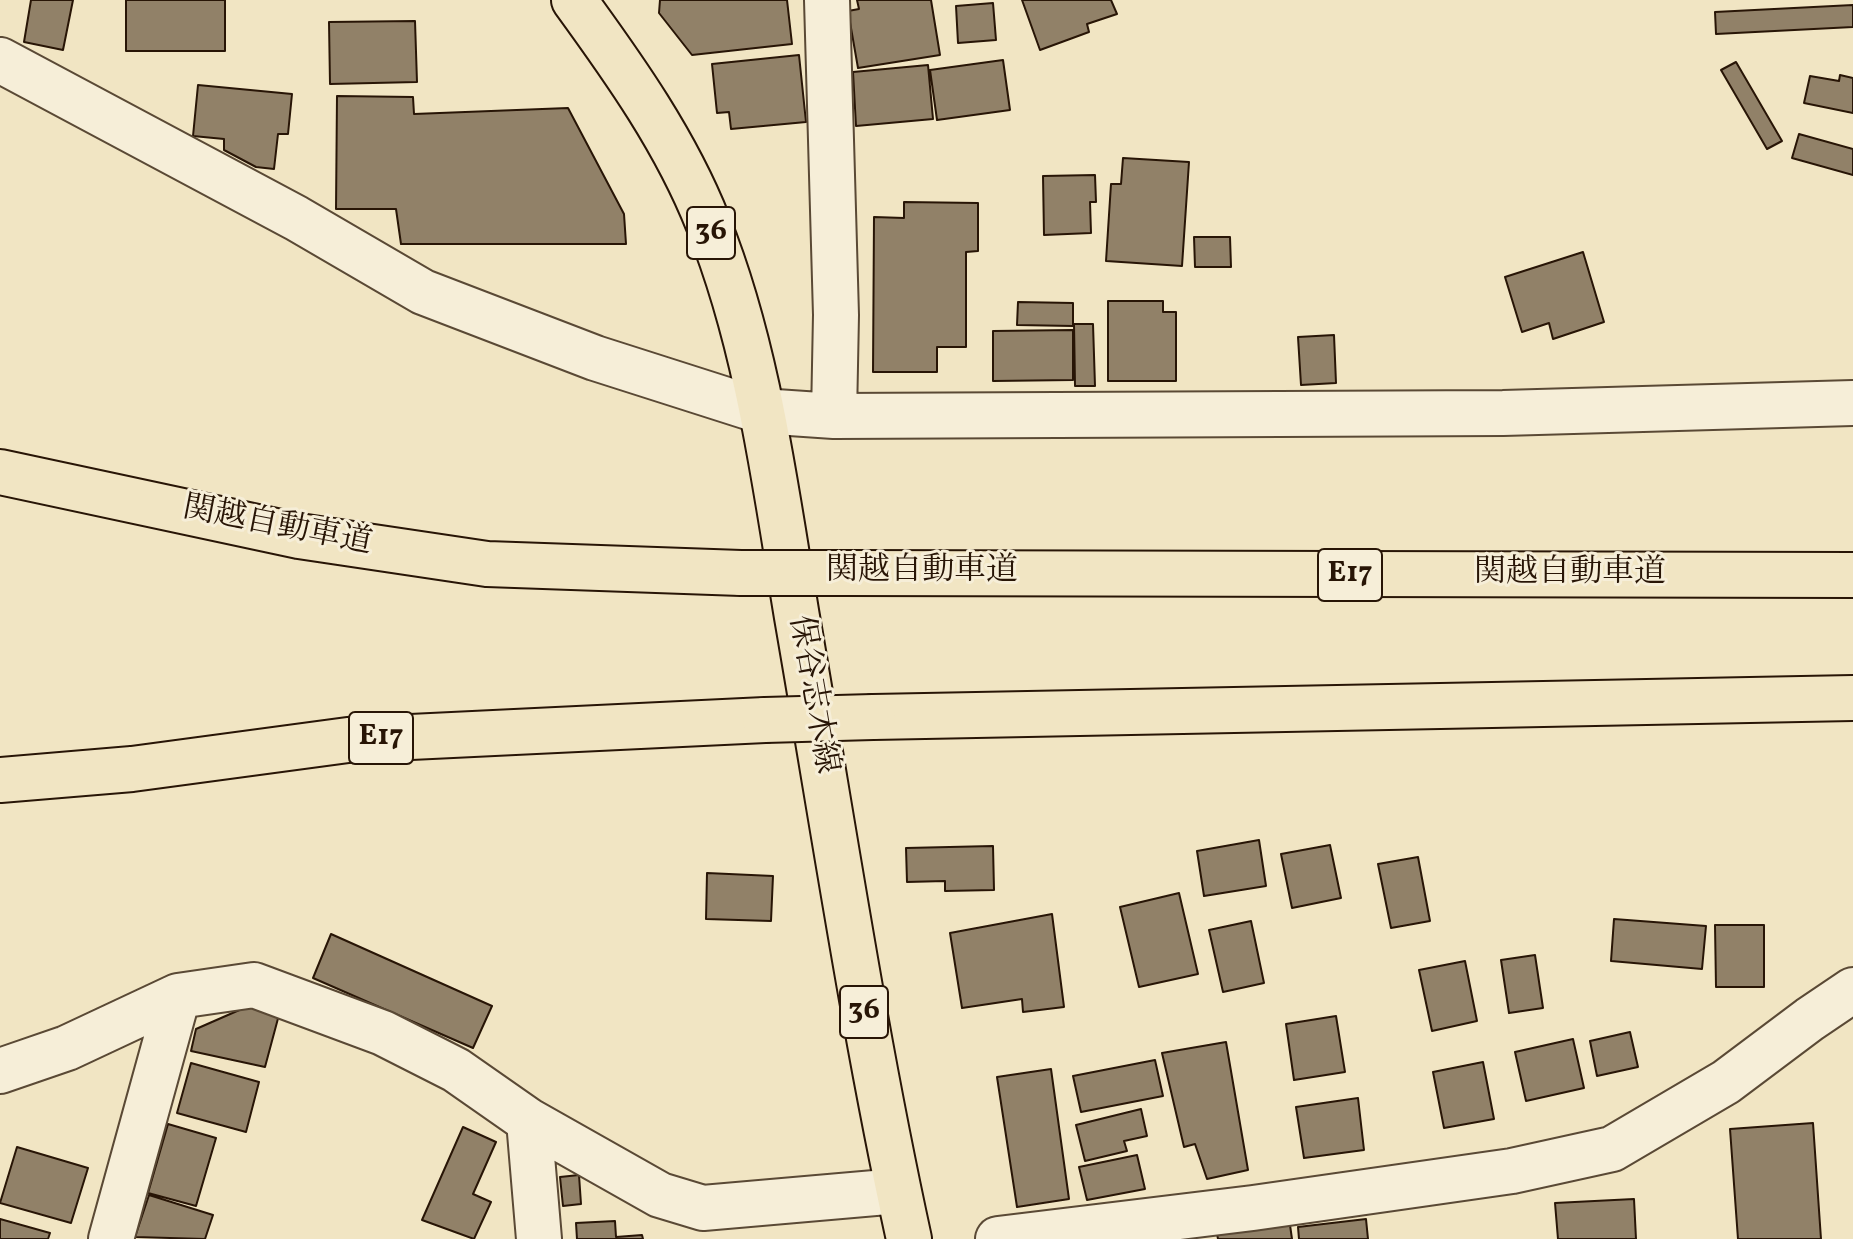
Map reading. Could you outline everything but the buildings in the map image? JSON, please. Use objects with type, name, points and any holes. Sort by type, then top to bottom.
[{"type":"main road","name":"保谷志木線","points":[[574,0],[641,96],[681,164],[703,211],[725,273],[761,411],[873,1066],[909,1239]]},
{"type":"main road","name":"関越自動車道","points":[[0,472],[299,536],[487,564],[741,573],[1853,575]]},
{"type":"main road","name":"E17","points":[[0,780],[132,769],[348,740],[765,720],[1853,698]]},
{"type":"street","points":[[827,0],[836,315],[834,416]]},
{"type":"street","points":[[0,60],[296,218],[423,292],[595,358],[761,411],[834,416],[1503,413],[1853,403]]},
{"type":"street","points":[[0,1071],[67,1048],[178,996],[254,985],[383,1033],[456,1070],[529,1121],[660,1195],[703,1208],[898,1191]]},
{"type":"street","points":[[998,1239],[1253,1208],[1512,1171],[1612,1149],[1726,1082],[1853,990]]},
{"type":"street","points":[[111,1239],[178,996]]},
{"type":"street","points":[[529,1121],[539,1239]]}]
